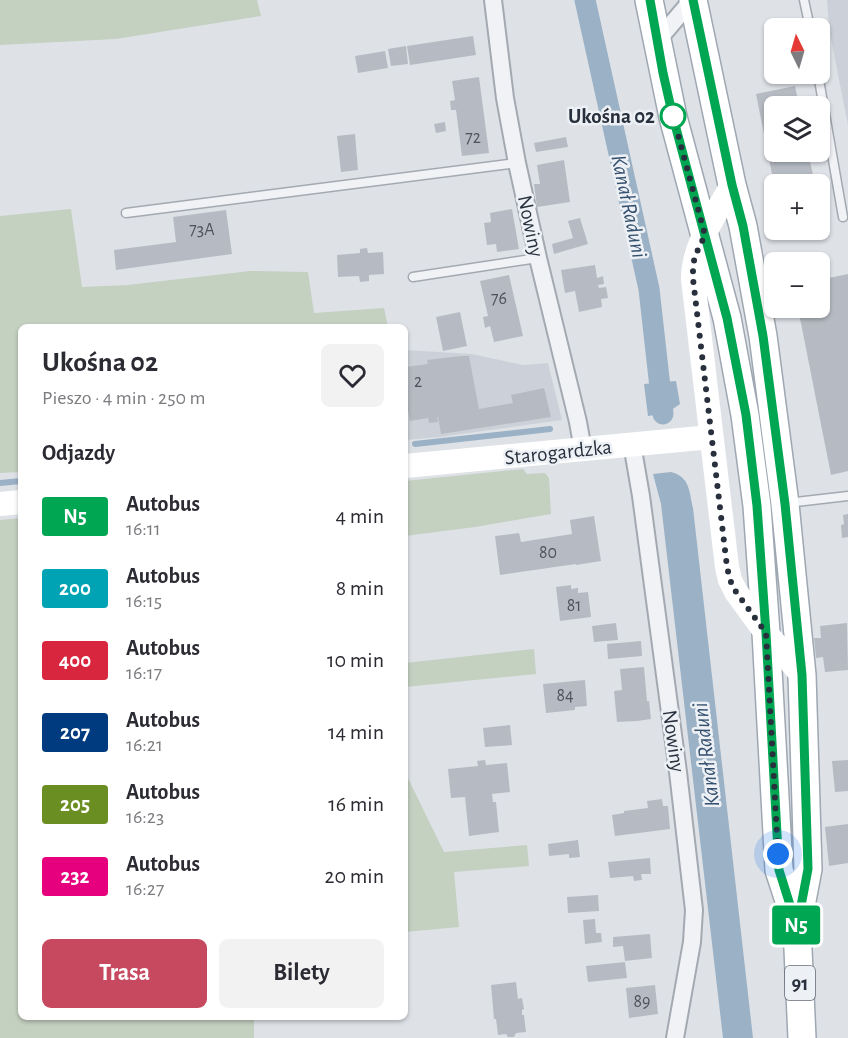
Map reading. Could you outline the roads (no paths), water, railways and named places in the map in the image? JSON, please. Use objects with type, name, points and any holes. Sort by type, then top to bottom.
[{"type":"main road","name":"91","points":[[650,0],[673,117],[727,318],[746,415],[770,505],[802,675],[808,869],[797,927],[802,1038]]},
{"type":"main road","name":"91","points":[[693,0],[732,185],[743,226],[763,336],[770,505],[766,633],[779,870],[797,927]]},
{"type":"main road","points":[[732,185],[705,235],[693,266],[727,567],[736,592],[766,633],[802,675]]},
{"type":"main road","name":"Starogardzka","points":[[408,466],[711,436]]},
{"type":"main road","points":[[0,504],[18,502]]},
{"type":"street","name":"Nowiny","points":[[494,0],[505,98],[517,163],[583,450]]},
{"type":"street","points":[[658,44],[663,34],[693,0]]},
{"type":"street","name":"Nowiny","points":[[632,444],[672,726],[694,910],[692,942],[675,1038]]},
{"type":"lane","points":[[804,0],[808,18]]},
{"type":"lane","points":[[820,84],[843,217]]},
{"type":"lane","points":[[126,213],[517,163]]},
{"type":"lane","points":[[413,277],[538,258]]},
{"type":"lane","points":[[770,505],[848,496]]},
{"type":"water","points":[[676,381],[680,404],[667,413],[648,416],[644,384]]},
{"type":"water","points":[[671,472],[685,481],[693,508],[753,1038],[723,1038],[661,504],[653,474]]},
{"type":"waterway","name":"Kanał Raduni","points":[[585,0],[649,289],[663,414]]},
{"type":"waterway","points":[[415,444],[550,429]]},
{"type":"waterway","points":[[0,483],[18,481]]},
{"type":"place","name":"Ukośna 02","points":[[673,116]]}]
